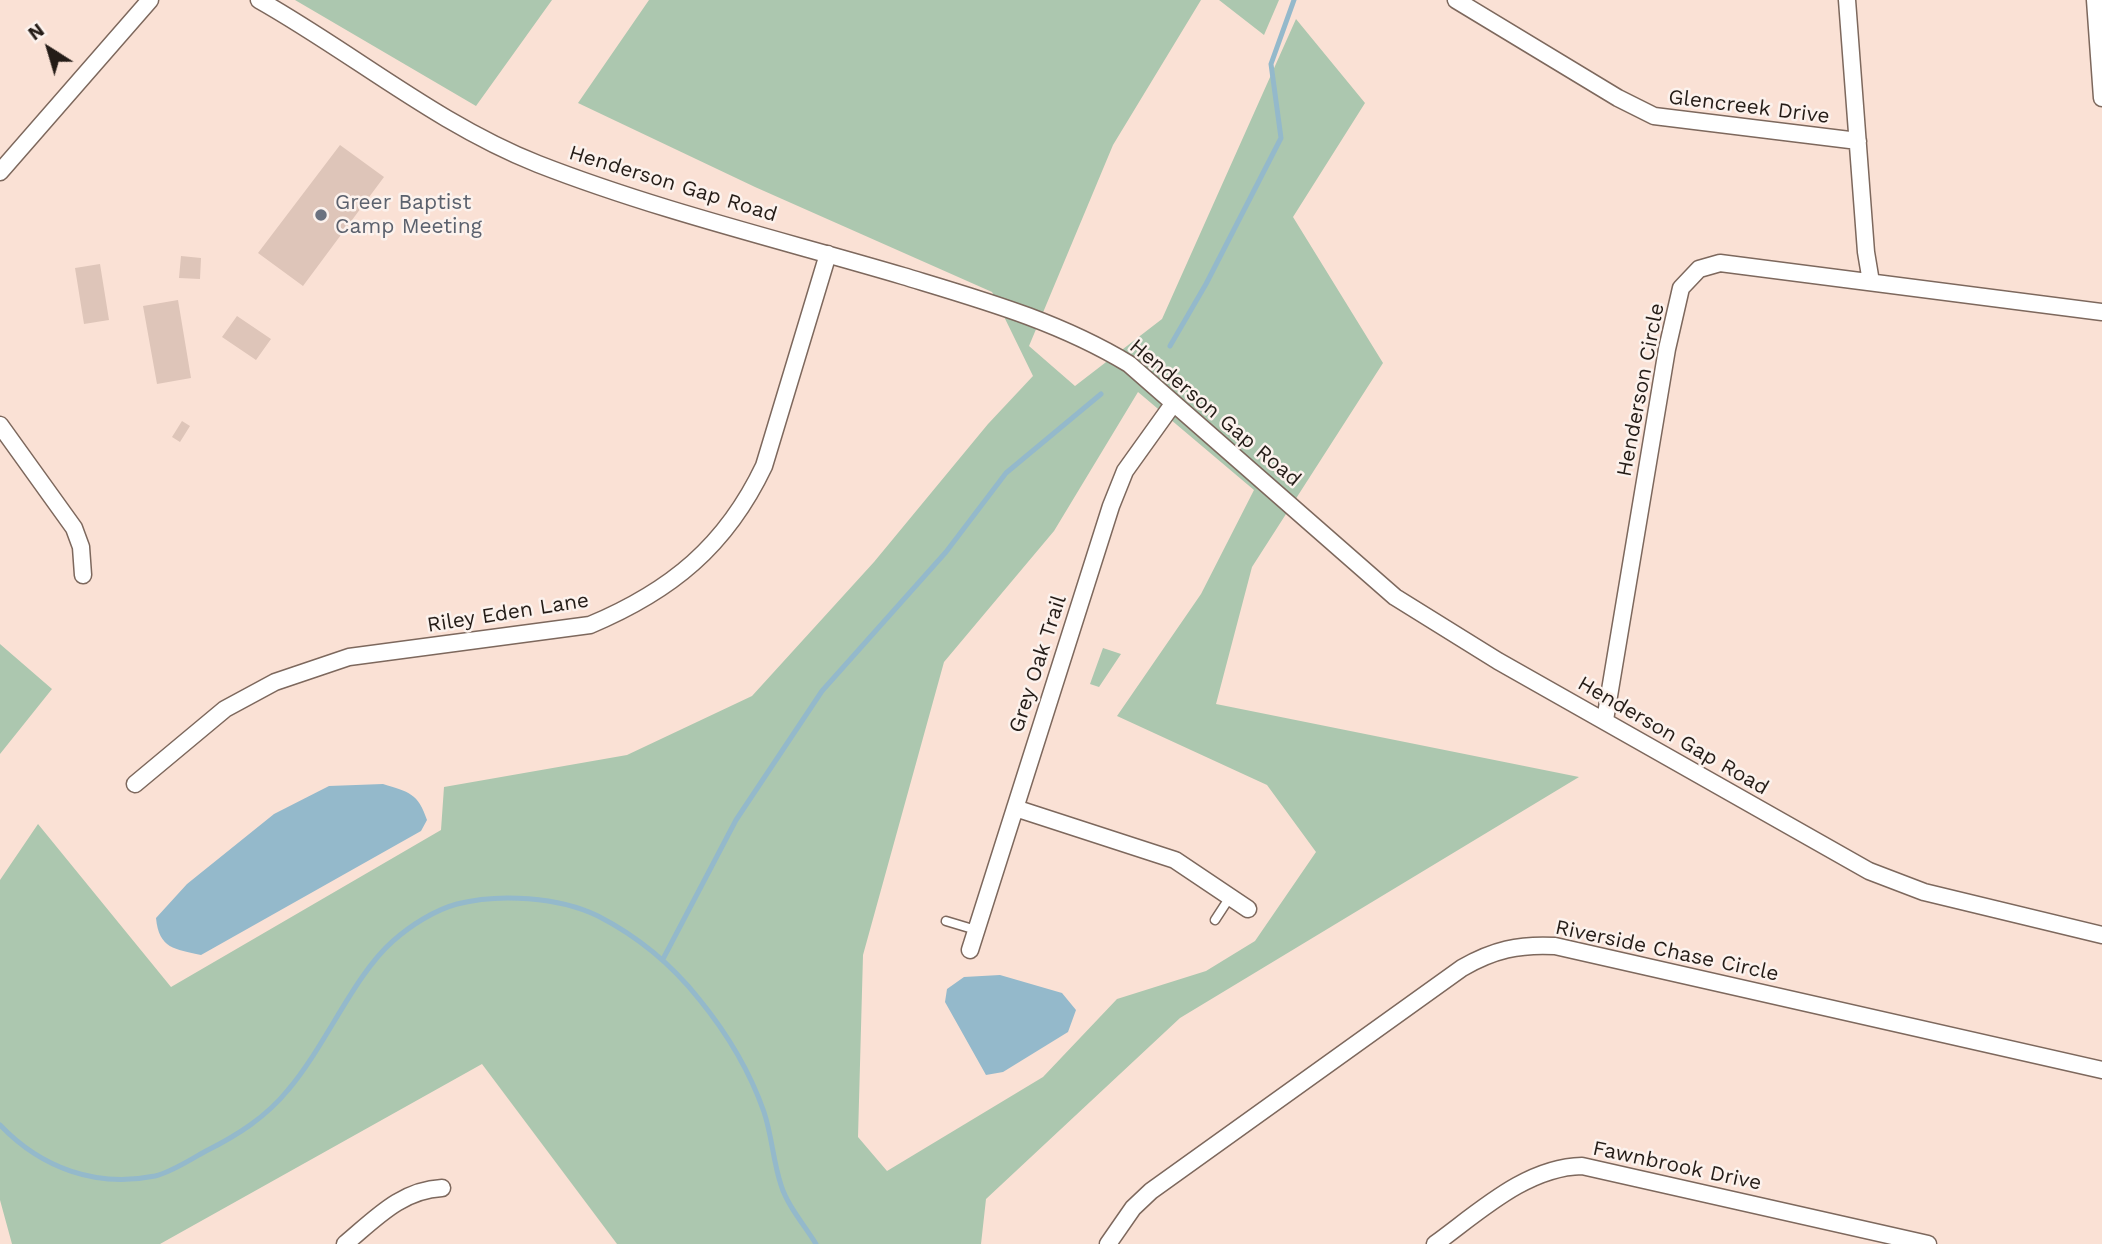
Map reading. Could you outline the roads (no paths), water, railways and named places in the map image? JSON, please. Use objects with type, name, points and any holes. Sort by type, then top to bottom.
[{"type":"street","points":[[0,172],[150,0]]},
{"type":"street","name":"Henderson Gap Road","points":[[259,0],[427,108],[536,163],[606,188],[1057,325],[1129,364],[1395,597],[1498,661],[1878,875],[1924,892],[2102,935]]},
{"type":"street","name":"Glencreek Drive","points":[[1457,0],[1618,98],[1654,116],[1858,141]]},
{"type":"street","points":[[1847,0],[1871,282]]},
{"type":"street","points":[[2095,0],[2102,98]]},
{"type":"street","name":"Riley Eden Lane","points":[[135,784],[225,709],[275,682],[349,657],[590,625],[624,611],[661,589],[701,558],[730,525],[750,495],[764,466],[828,254]]},
{"type":"street","name":"Henderson Circle","points":[[1605,720],[1667,349],[1685,281],[1699,269],[1720,263],[2102,313]]},
{"type":"street","name":"Grey Oak Trail","points":[[970,950],[1111,506],[1125,471],[1174,404]]},
{"type":"street","points":[[0,425],[74,528],[81,547],[83,575]]},
{"type":"street","points":[[1015,808],[1175,860],[1248,909]]},
{"type":"street","name":"Riverside Chase Circle","points":[[1108,1244],[1133,1208],[1151,1191],[1462,968],[1483,956],[1516,946],[1555,946],[2102,1070]]},
{"type":"street","name":"Fawnbrook Drive","points":[[1434,1244],[1507,1193],[1547,1171],[1582,1166],[1928,1244]]},
{"type":"street","points":[[345,1244],[396,1202],[421,1189],[442,1188]]},
{"type":"lane","points":[[1215,920],[1230,897]]},
{"type":"lane","points":[[946,921],[976,930]]},
{"type":"water","points":[[383,784],[406,792],[416,799],[427,820],[421,831],[201,955],[176,949],[165,942],[156,918],[187,884],[274,814],[329,786]]},
{"type":"water","points":[[1000,975],[1062,993],[1076,1010],[1068,1032],[1003,1072],[986,1075],[945,1002],[947,989],[964,977]]},
{"type":"waterway","points":[[1170,346],[1206,284],[1281,138],[1271,64],[1294,0]]},
{"type":"waterway","points":[[663,959],[736,820],[822,691],[946,552],[1006,473],[1101,394]]},
{"type":"waterway","points":[[0,1125],[33,1153],[71,1171],[112,1179],[133,1179],[168,1172],[240,1132],[279,1100],[302,1073],[365,973],[379,955],[407,929],[440,910],[457,904],[510,898],[547,901],[598,916],[640,942],[689,986],[728,1039],[752,1082],[767,1121],[784,1193],[816,1244]]},
{"type":"place","name":"Greer Baptist Camp Meeting","points":[[321,215]]}]
